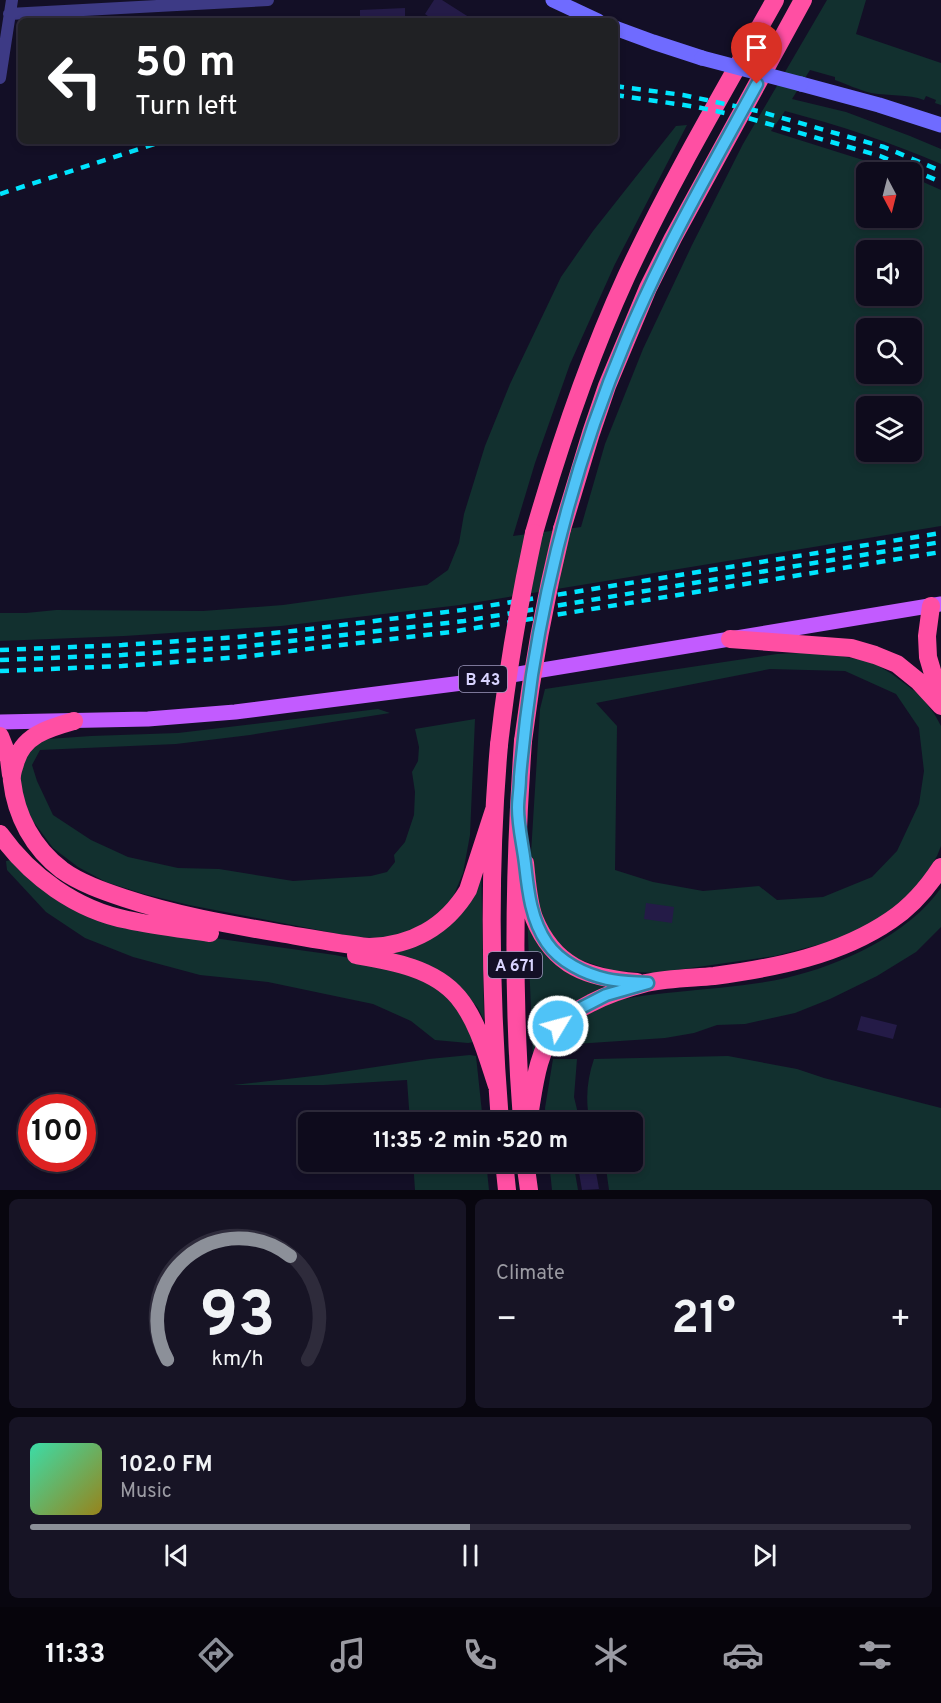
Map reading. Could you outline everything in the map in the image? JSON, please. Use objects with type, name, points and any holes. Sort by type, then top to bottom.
[{"type":"highway","name":"A 671","points":[[499,1112],[491,950],[494,810],[510,660],[534,533],[558,452],[583,381],[626,278],[677,174],[775,0]]},
{"type":"highway","name":"A 671","points":[[521,1112],[514,961],[518,808],[523,741],[541,624],[562,529],[607,386],[648,288],[802,0]]},
{"type":"highway","points":[[937,610],[927,636],[928,657],[941,701]]},
{"type":"highway","points":[[730,639],[850,648],[875,655],[897,664],[918,681],[941,706]]},
{"type":"highway","points":[[11,777],[16,757],[24,744],[46,729],[74,722]]},
{"type":"highway","points":[[0,736],[9,759],[17,808],[31,836],[51,860],[69,874],[89,885],[142,904],[216,923],[369,947],[412,940],[437,926],[454,910],[468,890],[494,810]]},
{"type":"highway","points":[[518,808],[529,894],[534,917],[547,943],[562,959],[582,971],[607,980],[648,983]]},
{"type":"highway","points":[[0,834],[26,865],[48,884],[73,900],[108,915],[127,920],[386,960],[436,978],[457,996],[469,1013],[497,1086]]},
{"type":"highway","points":[[530,1112],[539,1064],[548,1043],[558,1026],[575,1011],[606,995],[648,983],[759,969],[834,949],[892,920],[916,900],[941,867]]},
{"type":"highway","points":[[505,1172],[507,1190]]},
{"type":"highway","points":[[527,1172],[529,1190]]},
{"type":"main road","points":[[553,0],[592,18]]},
{"type":"main road","points":[[618,29],[702,58],[879,105],[941,125]]},
{"type":"main road","name":"B 43","points":[[0,722],[148,719],[235,712],[470,682],[730,639],[937,610]]},
{"type":"street","points":[[0,78],[12,0]]},
{"type":"street","points":[[9,14],[268,0]]},
{"type":"green space","points":[[827,0],[866,0],[856,34],[941,63],[941,105],[926,96],[924,100],[871,93],[835,80],[835,77],[810,70],[792,99],[846,112],[941,149],[941,164],[864,134],[785,111],[771,131],[869,162],[856,162],[856,228],[922,228],[922,181],[941,190],[941,526],[460,605],[281,626],[0,641],[0,613],[56,610],[203,611],[283,605],[427,585],[448,570],[459,543],[464,514],[485,446],[510,384],[561,277],[593,231],[676,126],[687,125],[615,264],[570,364],[535,463],[513,536],[581,527],[605,444],[643,349],[743,144]]},
{"type":"green space","points":[[820,652],[872,662],[921,696],[935,715],[941,726],[941,846],[917,889],[874,922],[840,939],[775,956],[656,973],[614,971],[574,958],[547,934],[537,901],[531,853],[540,709],[545,689],[777,654]],"holes":[[[770,669],[845,671],[896,694],[919,728],[924,771],[919,804],[897,851],[872,877],[823,897],[777,900],[759,886],[703,891],[653,882],[615,870],[617,726],[596,703]]]},
{"type":"green space","points":[[378,709],[390,713],[176,744],[40,750],[32,765],[53,815],[91,840],[128,857],[178,868],[219,869],[293,881],[371,876],[387,872],[395,862],[394,855],[405,842],[414,815],[415,792],[412,772],[418,761],[419,747],[415,729],[475,719],[470,835],[463,873],[451,902],[427,923],[406,933],[384,938],[354,937],[189,905],[106,882],[78,867],[53,848],[33,821],[18,792],[21,755],[31,745],[48,739],[178,733]]},
{"type":"green space","points":[[481,858],[484,1020],[478,1008],[465,993],[379,952],[434,936]]},
{"type":"green space","points":[[12,860],[39,884],[164,931],[335,955],[383,965],[436,987],[452,1002],[464,1020],[474,1042],[435,1040],[411,1021],[373,1004],[268,982],[200,975],[133,957],[85,938],[46,912],[7,870],[6,861]]},
{"type":"green space","points":[[941,888],[941,927],[916,952],[877,976],[830,999],[795,1013],[745,1024],[717,1025],[694,1033],[665,1038],[560,1045],[568,1028],[577,1019],[603,1005],[623,999],[772,981],[807,972],[851,956],[892,934],[911,920]]},
{"type":"green space","points":[[527,911],[536,938],[610,988],[579,999],[567,1008],[533,1059]]},
{"type":"green space","points":[[476,1056],[482,1112],[409,1112],[407,1080],[324,1085],[233,1085],[322,1075],[429,1059]]},
{"type":"green space","points":[[728,1056],[797,1069],[941,1108],[941,1190],[609,1190],[607,1172],[643,1172],[643,1112],[589,1112],[588,1090],[594,1059]]},
{"type":"green space","points":[[553,1059],[577,1059],[574,1097],[578,1112],[545,1112]]},
{"type":"green space","points":[[414,1172],[487,1172],[489,1190],[415,1190]]},
{"type":"green space","points":[[550,1172],[575,1172],[578,1190],[552,1190]]},
{"type":"building","points":[[434,0],[442,0],[470,18],[431,18],[425,14]]},
{"type":"building","points":[[405,8],[405,18],[360,18],[360,10]]},
{"type":"building","points":[[646,903],[674,907],[672,923],[644,919]]},
{"type":"building","points":[[861,1016],[897,1025],[893,1039],[857,1030]]},
{"type":"building","points":[[579,1172],[596,1172],[599,1189],[582,1190]]},
{"type":"railway","points":[[618,86],[683,95],[758,111],[884,147],[941,171]]},
{"type":"railway","points":[[618,95],[697,107],[748,118],[880,156],[941,182]]},
{"type":"railway","points":[[0,194],[155,144]]},
{"type":"railway","points":[[0,650],[122,645],[310,629],[462,610],[941,533]]},
{"type":"railway","points":[[0,660],[239,647],[464,621],[941,542]]},
{"type":"railway","points":[[0,671],[122,666],[241,657],[451,632],[941,552]]},
{"type":"route","points":[[558,1026],[575,1011],[606,995],[648,983],[607,980],[582,971],[562,959],[547,943],[534,917],[518,808],[528,698],[543,613],[562,529],[607,386],[648,288],[757,84]]}]
